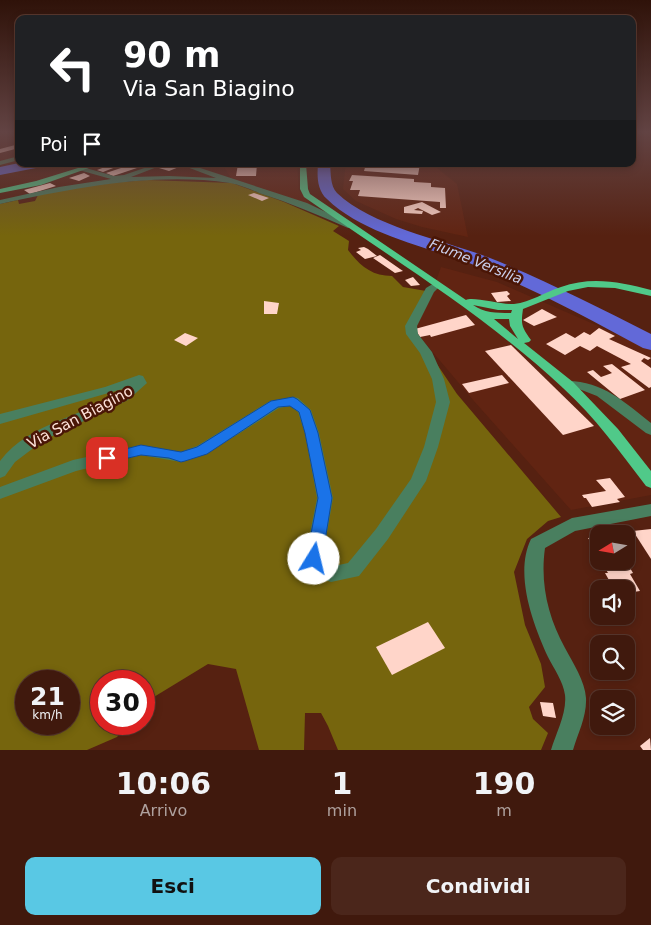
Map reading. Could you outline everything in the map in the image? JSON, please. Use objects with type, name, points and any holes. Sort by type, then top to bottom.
[{"type":"main road","points":[[0,191],[38,183],[86,167]]},
{"type":"main road","points":[[303,167],[304,189],[307,194],[452,296],[460,298],[482,313],[495,315],[515,316],[528,303]]},
{"type":"main road","points":[[422,274],[442,283],[495,315],[522,343],[568,385],[613,432],[651,482]]},
{"type":"main road","points":[[495,315],[579,285],[604,283],[621,285],[651,293]]},
{"type":"main road","points":[[515,316],[516,328],[522,343]]},
{"type":"street","points":[[82,168],[114,178],[125,177],[153,167]]},
{"type":"street","points":[[191,167],[304,205],[351,226]]},
{"type":"street","points":[[0,202],[60,188],[120,180],[162,178],[233,181]]},
{"type":"street","points":[[0,493],[10,492],[73,466],[141,450],[181,457],[202,450],[275,404],[293,401],[304,410],[312,433],[325,498],[314,559],[331,574],[353,570],[382,534],[418,481],[431,447],[443,402],[438,379],[426,352],[412,334],[411,326],[430,290],[436,285]]},
{"type":"street","name":"Via San Biagino","points":[[0,419],[109,390],[139,379],[141,383],[124,396],[65,422],[23,448],[0,472]]},
{"type":"street","points":[[568,385],[579,384],[593,388],[651,430]]},
{"type":"street","points":[[562,750],[573,711],[575,694],[539,612],[533,562],[537,544],[572,525],[651,510]]},
{"type":"shaded area","points":[[224,167],[297,167],[299,190],[313,206],[231,178]]},
{"type":"shaded area","points":[[346,167],[436,167],[457,184],[468,237],[396,219],[356,201],[343,189]]},
{"type":"shaded area","points":[[147,180],[232,183],[284,202],[339,226],[333,231],[349,241],[348,250],[367,269],[385,276],[392,276],[403,287],[432,292],[414,330],[457,394],[561,517],[548,521],[527,539],[514,572],[525,625],[541,664],[545,687],[529,707],[533,719],[548,733],[541,750],[338,750],[321,713],[305,713],[304,750],[259,750],[236,669],[208,664],[155,696],[155,670],[90,670],[90,735],[119,735],[117,737],[87,750],[0,750],[0,204],[18,200],[19,204],[35,201],[38,195],[86,185]]},
{"type":"shaded area","points":[[441,267],[497,282],[651,349],[651,495],[571,510],[414,330],[432,292]]},
{"type":"building","points":[[105,167],[116,167],[103,172],[97,170]]},
{"type":"building","points":[[124,167],[137,168],[113,176],[106,173]]},
{"type":"building","points":[[162,167],[179,167],[169,171],[159,168]]},
{"type":"building","points":[[238,167],[257,167],[256,176],[236,176]]},
{"type":"building","points":[[365,167],[419,167],[418,175],[364,171]]},
{"type":"building","points":[[84,173],[90,176],[79,181],[69,178]]},
{"type":"building","points":[[352,175],[414,179],[414,182],[431,183],[431,187],[445,188],[446,208],[440,208],[440,202],[358,196],[360,190],[350,190],[353,181],[349,181]]},
{"type":"building","points":[[50,183],[56,186],[30,194],[24,190]]},
{"type":"building","points":[[254,193],[269,198],[262,201],[248,195]]},
{"type":"building","points":[[422,202],[441,212],[432,215],[418,208],[414,210],[423,211],[422,214],[404,213],[404,207]]},
{"type":"building","points":[[364,247],[377,256],[365,259],[356,252],[361,250],[358,248]]},
{"type":"building","points":[[380,255],[403,271],[395,273],[373,258]]},
{"type":"building","points":[[413,277],[420,285],[411,286],[405,280]]},
{"type":"building","points":[[507,291],[510,294],[507,296],[511,301],[497,302],[491,293]]},
{"type":"building","points":[[264,301],[279,303],[277,314],[264,314]]},
{"type":"building","points":[[542,309],[557,317],[534,326],[523,320]]},
{"type":"building","points":[[466,315],[475,325],[431,337],[430,335],[420,337],[415,329]]},
{"type":"building","points":[[599,328],[615,336],[609,339],[651,358],[648,360],[644,358],[641,361],[651,368],[651,387],[649,388],[621,367],[631,364],[597,346],[590,351],[580,346],[565,355],[546,344],[566,333],[575,338],[584,332],[590,335]]},
{"type":"building","points":[[185,333],[198,338],[186,346],[174,340]]},
{"type":"building","points":[[511,345],[594,426],[563,435],[485,351]]},
{"type":"building","points":[[612,364],[645,390],[620,399],[587,372],[593,370],[601,377],[612,373],[603,366]]},
{"type":"building","points":[[502,375],[509,383],[469,393],[462,384]]},
{"type":"building","points":[[610,478],[625,497],[617,499],[620,502],[592,507],[582,495],[606,491],[596,480]]},
{"type":"building","points":[[651,529],[651,559],[635,534],[635,531]]},
{"type":"building","points":[[606,570],[631,570],[633,573],[630,574],[634,580],[609,580],[605,573],[608,573]]},
{"type":"building","points":[[635,582],[640,591],[635,592]]},
{"type":"building","points":[[428,622],[445,648],[392,675],[376,647]]},
{"type":"building","points":[[540,702],[553,703],[556,718],[543,716]]},
{"type":"building","points":[[650,738],[651,750],[643,750],[640,746]]},
{"type":"waterway","name":"Fiume Versilia","points":[[0,171],[21,167]]},
{"type":"waterway","name":"Fiume Versilia","points":[[324,167],[325,181],[329,193],[364,217],[403,234],[480,261],[524,279],[651,343]]},
{"type":"route","points":[[107,458],[141,450],[181,457],[202,450],[275,404],[293,401],[304,410],[312,433],[325,498],[314,559]]}]
